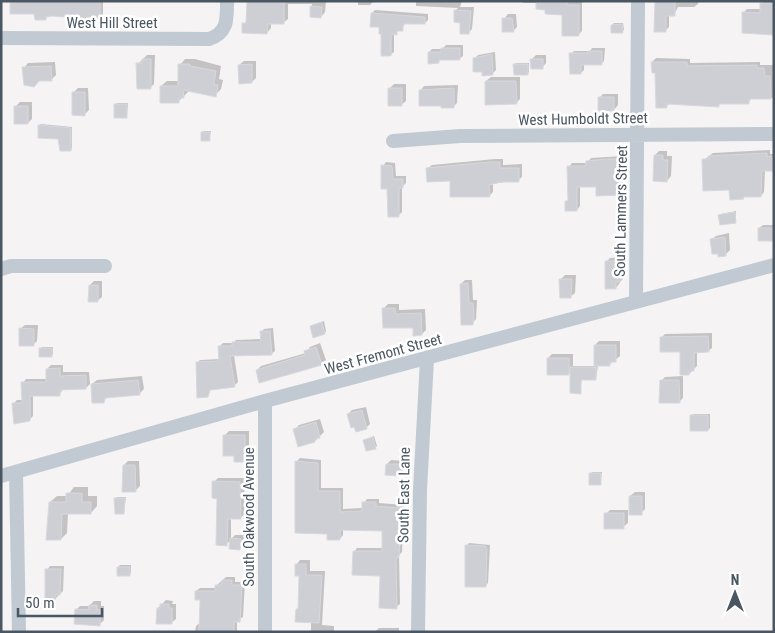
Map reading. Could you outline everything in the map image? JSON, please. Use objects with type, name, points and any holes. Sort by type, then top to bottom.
[{"type":"street","name":"West Hill Street","points":[[1,38],[204,40],[221,34],[226,23],[227,1]]},
{"type":"street","name":"South Lammers Street","points":[[636,302],[638,1]]},
{"type":"street","name":"West Humboldt Street","points":[[393,141],[460,136],[774,134]]},
{"type":"street","points":[[1,270],[11,266],[105,266]]},
{"type":"street","name":"West Fremont Street","points":[[1,476],[265,401],[774,266]]},
{"type":"street","name":"South East Lane","points":[[418,632],[420,490],[427,359]]},
{"type":"street","name":"South Oakwood Avenue","points":[[265,401],[265,632]]},
{"type":"street","points":[[16,472],[18,632]]},
{"type":"building","points":[[10,1],[100,1],[100,20],[52,16],[46,17],[46,20],[35,20],[34,14],[10,14]]},
{"type":"building","points":[[247,1],[284,1],[284,24],[268,24],[267,34],[242,33],[242,23],[246,23]]},
{"type":"building","points":[[536,1],[567,1],[567,5],[579,5],[579,36],[562,36],[562,15],[545,14],[545,10],[536,9]]},
{"type":"building","points":[[655,1],[675,1],[675,16],[666,16],[666,32],[654,32]]},
{"type":"building","points":[[760,3],[774,3],[774,35],[742,33],[742,12],[760,13]]},
{"type":"building","points":[[310,6],[322,7],[321,18],[310,17]]},
{"type":"building","points":[[454,10],[471,11],[469,34],[460,34],[460,23],[454,22]]},
{"type":"building","points":[[371,13],[425,17],[425,24],[403,24],[403,31],[397,31],[397,35],[391,34],[391,56],[381,56],[381,34],[379,34],[379,27],[370,27]]},
{"type":"building","points":[[502,18],[512,18],[514,32],[502,32]]},
{"type":"building","points":[[622,24],[623,33],[611,33],[611,25]]},
{"type":"building","points":[[441,48],[460,48],[460,60],[439,60],[439,63],[428,64],[428,52],[441,52]]},
{"type":"building","points":[[588,51],[602,51],[602,65],[581,65],[581,74],[570,74],[569,53],[588,53]]},
{"type":"building","points":[[492,54],[493,75],[482,76],[482,72],[473,72],[473,58]]},
{"type":"building","points":[[142,59],[151,59],[151,89],[137,89],[136,63],[142,63]]},
{"type":"building","points":[[530,59],[543,59],[543,69],[531,69]]},
{"type":"building","points":[[651,62],[687,62],[687,66],[757,65],[757,68],[764,68],[765,76],[770,76],[771,99],[749,99],[749,104],[719,104],[719,107],[667,104],[667,108],[656,108],[655,73],[652,73]]},
{"type":"building","points":[[178,64],[190,64],[190,66],[216,71],[214,84],[218,85],[216,97],[183,90],[184,98],[179,98],[179,103],[160,103],[160,86],[178,86]]},
{"type":"building","points":[[252,64],[252,83],[239,84],[238,65]]},
{"type":"building","points":[[513,64],[528,64],[528,75],[514,75]]},
{"type":"building","points":[[51,66],[52,81],[39,81],[34,87],[24,85],[22,67]]},
{"type":"building","points":[[485,81],[516,81],[517,104],[485,105]]},
{"type":"building","points":[[388,88],[402,88],[402,106],[388,106]]},
{"type":"building","points":[[454,88],[454,108],[419,106],[419,90]]},
{"type":"building","points":[[72,92],[85,92],[85,116],[72,115]]},
{"type":"building","points":[[598,97],[614,97],[614,111],[598,111]]},
{"type":"building","points":[[114,104],[127,104],[127,118],[114,118]]},
{"type":"building","points":[[14,106],[28,106],[28,124],[14,124]]},
{"type":"building","points":[[38,125],[71,128],[71,151],[60,151],[58,139],[38,138]]},
{"type":"building","points":[[201,132],[210,132],[210,141],[201,141]]},
{"type":"building","points":[[767,153],[767,157],[772,156],[773,171],[762,171],[761,197],[743,197],[744,199],[730,200],[729,190],[703,191],[702,159],[709,159],[708,156]]},
{"type":"building","points":[[654,155],[663,155],[663,160],[668,160],[667,182],[653,181]]},
{"type":"building","points":[[620,159],[620,195],[596,196],[596,187],[577,187],[577,211],[565,211],[565,201],[568,201],[567,166],[585,166],[586,161]]},
{"type":"building","points":[[500,162],[500,168],[519,168],[519,182],[500,182],[489,185],[490,197],[450,197],[450,181],[427,182],[426,168]]},
{"type":"building","points":[[381,165],[392,166],[393,179],[403,179],[403,188],[399,188],[399,217],[388,217],[387,189],[381,189]]},
{"type":"building","points":[[735,212],[736,223],[720,225],[718,215]]},
{"type":"building","points":[[758,228],[774,228],[774,241],[758,241]]},
{"type":"building","points":[[725,237],[726,256],[718,257],[718,254],[712,254],[710,239]]},
{"type":"building","points":[[605,261],[617,261],[617,267],[620,267],[620,282],[616,282],[616,289],[605,289]]},
{"type":"building","points":[[559,279],[572,279],[571,298],[560,298]]},
{"type":"building","points":[[468,283],[469,303],[473,303],[473,325],[461,325],[460,284]]},
{"type":"building","points":[[89,285],[98,285],[98,302],[88,302]]},
{"type":"building","points":[[382,308],[395,308],[396,314],[421,313],[422,335],[413,336],[413,328],[383,328]]},
{"type":"building","points":[[322,322],[325,334],[313,338],[310,326]]},
{"type":"building","points":[[19,328],[34,329],[34,346],[19,346]]},
{"type":"building","points":[[260,331],[270,331],[272,355],[230,356],[235,387],[210,390],[208,397],[197,398],[196,362],[219,361],[218,346],[232,346],[232,342],[261,342]]},
{"type":"building","points":[[708,336],[709,352],[694,353],[694,371],[689,371],[689,375],[680,375],[680,352],[660,352],[660,337]]},
{"type":"building","points":[[594,345],[616,345],[616,362],[610,362],[610,366],[594,366]]},
{"type":"building","points":[[316,347],[322,365],[259,383],[256,370],[305,355],[304,351]]},
{"type":"building","points":[[39,348],[52,348],[52,357],[39,357]]},
{"type":"building","points":[[547,358],[569,358],[569,375],[547,375]]},
{"type":"building","points":[[570,367],[596,367],[596,380],[581,380],[581,394],[570,393]]},
{"type":"building","points":[[60,368],[60,376],[86,375],[86,389],[60,390],[60,396],[30,396],[30,421],[14,424],[12,403],[22,403],[21,382],[46,382],[46,369]]},
{"type":"building","points":[[138,380],[140,395],[105,398],[104,403],[92,403],[91,384]]},
{"type":"building","points":[[660,380],[679,380],[680,403],[659,403]]},
{"type":"building","points":[[362,410],[367,429],[356,432],[354,427],[351,428],[347,414]]},
{"type":"building","points":[[690,415],[708,415],[708,431],[690,431]]},
{"type":"building","points":[[316,422],[320,438],[314,439],[315,442],[298,447],[293,429]]},
{"type":"building","points":[[223,435],[245,435],[245,462],[234,462],[234,456],[223,456]]},
{"type":"building","points":[[373,437],[376,449],[366,451],[363,440]]},
{"type":"building","points":[[295,461],[318,463],[318,491],[340,491],[340,512],[362,511],[362,502],[376,502],[376,506],[401,508],[399,557],[396,558],[397,609],[379,608],[380,576],[352,575],[353,551],[382,551],[382,531],[340,530],[340,540],[327,540],[327,534],[295,533]]},
{"type":"building","points":[[386,464],[401,464],[400,476],[385,475]]},
{"type":"building","points":[[123,465],[135,465],[136,492],[122,492]]},
{"type":"building","points":[[589,473],[601,473],[601,485],[589,485]]},
{"type":"building","points":[[212,481],[240,482],[241,519],[228,519],[227,546],[216,545],[217,499],[212,498]]},
{"type":"building","points":[[66,493],[82,493],[82,502],[91,502],[91,514],[62,514],[61,540],[46,540],[49,502],[66,502]]},
{"type":"building","points":[[629,496],[642,496],[642,515],[629,515]]},
{"type":"building","points":[[114,498],[125,498],[124,514],[115,514]]},
{"type":"building","points":[[604,513],[624,513],[624,529],[604,529]]},
{"type":"building","points":[[230,538],[241,539],[240,550],[229,549]]},
{"type":"building","points":[[465,545],[485,546],[487,549],[486,587],[465,587]]},
{"type":"building","points":[[295,564],[306,564],[306,575],[322,575],[319,623],[295,622],[296,609],[298,609],[299,576],[295,576]]},
{"type":"building","points":[[117,567],[130,567],[130,576],[117,576]]},
{"type":"building","points":[[45,569],[61,569],[60,595],[55,595],[55,600],[45,600]]},
{"type":"building","points":[[222,580],[232,580],[232,585],[242,585],[240,622],[234,622],[234,632],[199,632],[200,600],[195,600],[195,591],[215,591],[215,585],[221,585]]},
{"type":"building","points":[[160,604],[169,604],[169,608],[172,608],[172,624],[156,624],[157,608],[160,608]]},
{"type":"building","points":[[89,605],[97,605],[97,610],[100,610],[100,626],[74,624],[75,609],[88,610]]}]
